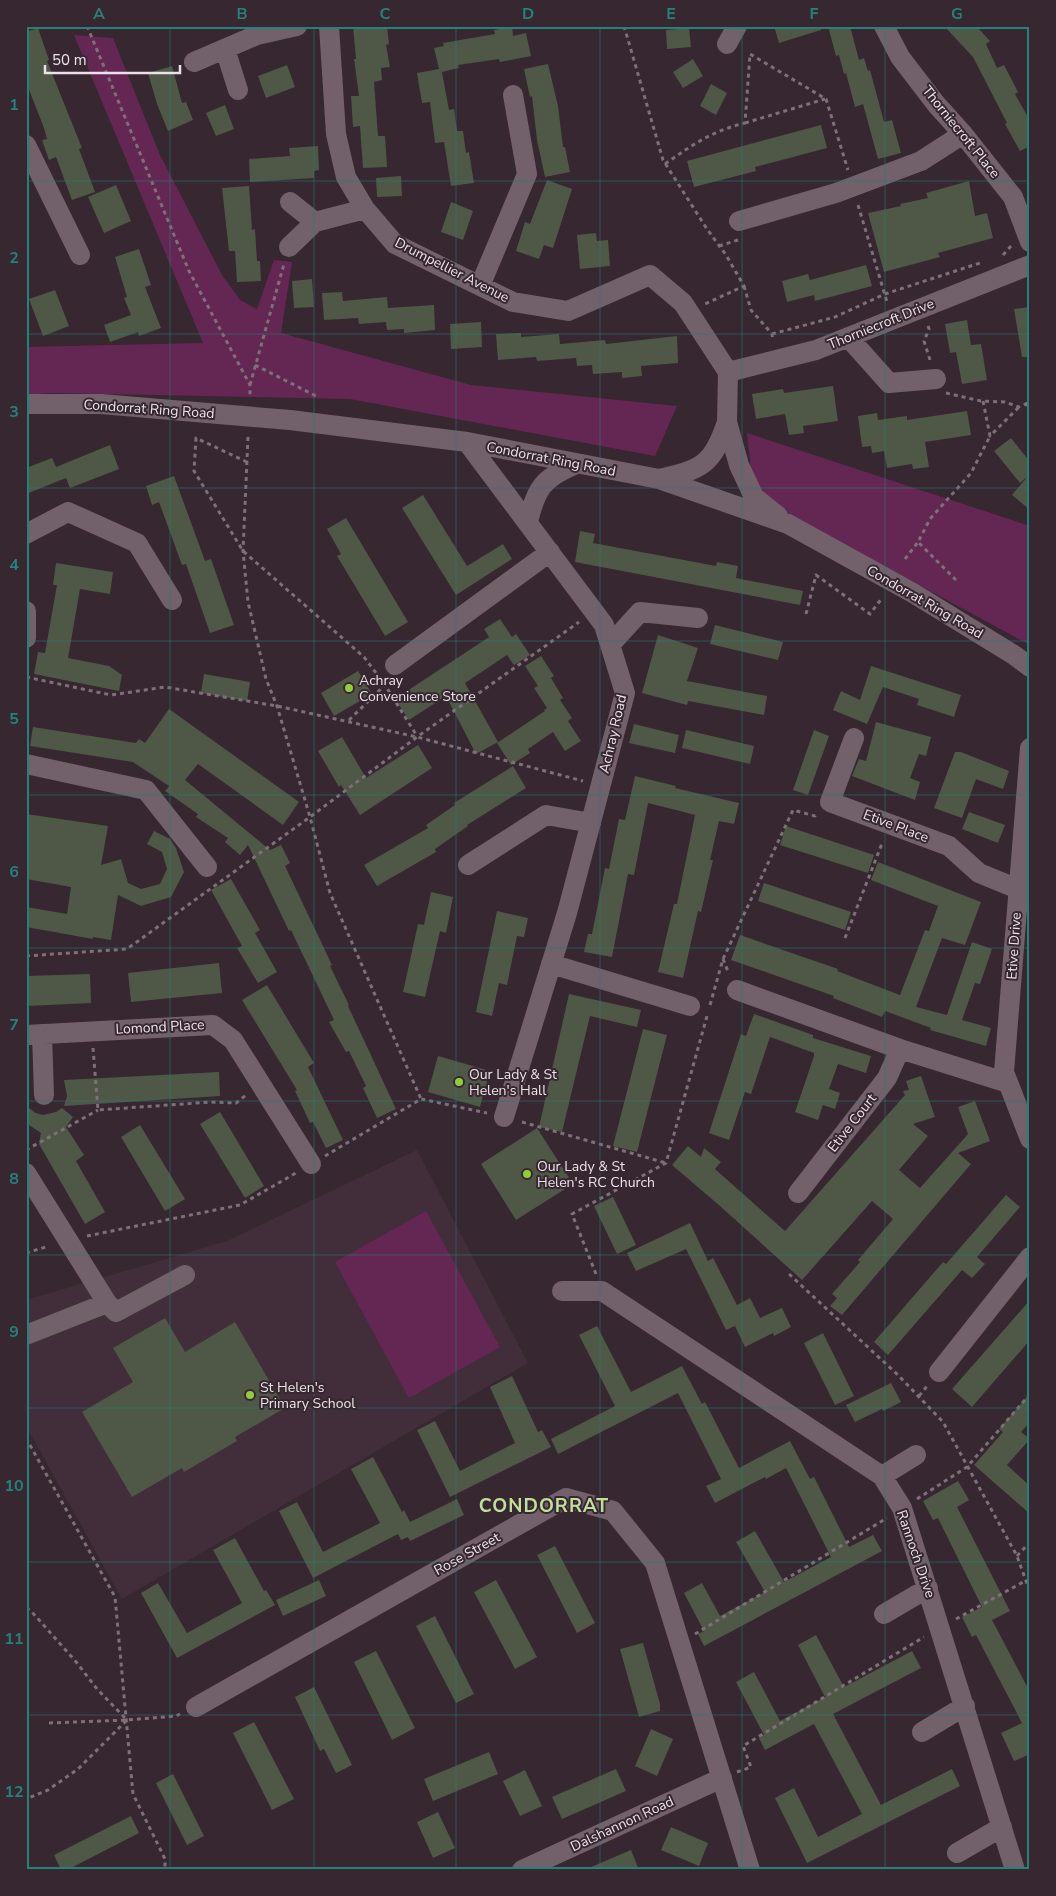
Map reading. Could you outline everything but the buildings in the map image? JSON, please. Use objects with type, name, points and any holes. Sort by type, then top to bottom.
[{"type":"street","points":[[194,62],[257,35],[297,26]]},
{"type":"street","name":"Drumpellier Avenue","points":[[329,26],[336,134],[346,177],[365,209],[395,244],[513,302],[568,311],[650,276],[684,303],[728,372]]},
{"type":"street","points":[[727,44],[737,26]]},
{"type":"street","name":"Thorniecroft Place","points":[[884,26],[900,57],[936,104],[964,134],[1013,197],[1028,236]]},
{"type":"street","points":[[225,49],[238,90]]},
{"type":"street","points":[[480,286],[527,174],[513,95]]},
{"type":"street","points":[[738,221],[852,186],[921,160],[964,134]]},
{"type":"street","points":[[26,145],[80,255]]},
{"type":"street","points":[[290,202],[315,222]]},
{"type":"street","points":[[289,247],[315,222],[365,209]]},
{"type":"street","name":"Thorniecroft Drive","points":[[728,372],[816,350],[1030,265]]},
{"type":"street","points":[[848,337],[889,383],[936,379]]},
{"type":"street","points":[[728,372],[727,422],[739,465],[754,497],[788,524]]},
{"type":"street","name":"Condorrat Ring Road","points":[[26,404],[100,404],[290,420],[467,442],[660,479],[788,524],[913,593],[1014,655],[1030,667]]},
{"type":"street","points":[[660,479],[690,472],[710,458],[719,446],[727,422]]},
{"type":"street","name":"Achray Road","points":[[467,442],[604,624],[625,693],[567,913],[504,1117]]},
{"type":"street","points":[[528,522],[533,501],[544,482],[556,473],[576,464]]},
{"type":"street","points":[[26,534],[68,512],[137,543],[172,600]]},
{"type":"street","points":[[396,664],[550,552]]},
{"type":"street","points":[[26,611],[26,638]]},
{"type":"street","points":[[610,645],[640,612],[698,618]]},
{"type":"street","points":[[1014,655],[1030,682]]},
{"type":"street","points":[[830,802],[854,738]]},
{"type":"street","name":"Etive Drive","points":[[1030,748],[1027,822],[1018,889],[1004,1072],[1030,1139]]},
{"type":"street","points":[[26,764],[146,790],[207,867]]},
{"type":"street","name":"Etive Place","points":[[830,802],[949,846],[979,873],[1018,889]]},
{"type":"street","points":[[468,866],[546,816],[591,823]]},
{"type":"street","points":[[551,964],[690,1006]]},
{"type":"street","points":[[737,990],[900,1049],[1008,1083]]},
{"type":"street","name":"Lomond Place","points":[[34,1035],[213,1025],[233,1040],[311,1164]]},
{"type":"street","points":[[34,1035],[44,1095]]},
{"type":"street","name":"Etive Court","points":[[798,1193],[887,1078],[900,1049]]},
{"type":"street","points":[[26,1173],[116,1314]]},
{"type":"street","points":[[938,1372],[1030,1257]]},
{"type":"street","points":[[26,1334],[116,1314],[185,1275]]},
{"type":"street","points":[[562,1291],[602,1291]]},
{"type":"street","name":"Rannoch Drive","points":[[602,1291],[882,1476],[902,1508],[941,1627],[1015,1870]]},
{"type":"street","points":[[882,1476],[916,1456]]},
{"type":"street","name":"Rose Street","points":[[196,1706],[566,1498],[614,1510],[655,1563],[750,1870]]},
{"type":"street","points":[[884,1614],[928,1588]]},
{"type":"street","points":[[922,1732],[965,1706]]},
{"type":"street","name":"Dalshannon Road","points":[[522,1870],[722,1778]]},
{"type":"street","points":[[956,1853],[1002,1827]]},
{"type":"path","points":[[87,26],[189,271],[250,385]]},
{"type":"path","points":[[624,26],[665,164],[726,255],[744,286],[751,310],[772,334],[774,360]]},
{"type":"path","points":[[745,123],[750,54],[826,98],[893,319]]},
{"type":"path","points":[[665,164],[696,142],[724,128],[826,98]]},
{"type":"path","points":[[1002,256],[1028,236]]},
{"type":"path","points":[[250,397],[250,385],[255,365],[289,247]]},
{"type":"path","points":[[772,334],[835,317],[885,294],[984,262]]},
{"type":"path","points":[[915,284],[929,329],[924,341],[940,391],[983,401],[1005,402],[1019,408]]},
{"type":"path","points":[[689,311],[744,286]]},
{"type":"path","points":[[255,365],[316,396]]},
{"type":"path","points":[[983,401],[990,436]]},
{"type":"path","points":[[905,559],[918,542],[930,518],[971,473],[990,436],[1019,408],[1028,403],[1030,408]]},
{"type":"path","points":[[248,437],[242,551],[248,602],[266,679],[277,706],[330,893],[421,1099]]},
{"type":"path","points":[[247,462],[196,438],[194,471],[242,551],[364,657],[385,685],[417,736]]},
{"type":"path","points":[[918,542],[956,580]]},
{"type":"path","points":[[806,614],[816,575],[870,614],[882,598]]},
{"type":"path","points":[[26,956],[127,949],[310,817],[417,736],[594,611]]},
{"type":"path","points":[[349,720],[385,685],[396,664]]},
{"type":"path","points":[[26,677],[111,695],[165,687],[277,706],[417,736],[600,785]]},
{"type":"path","points":[[602,1291],[572,1214],[666,1162],[723,959],[794,810],[815,816],[830,802]]},
{"type":"path","points":[[845,938],[890,824]]},
{"type":"path","points":[[92,1031],[98,1110]]},
{"type":"path","points":[[26,1150],[98,1110],[211,1102],[236,1103],[260,1084]]},
{"type":"path","points":[[26,1253],[68,1240],[240,1205],[421,1099],[504,1117],[666,1162]]},
{"type":"path","points":[[788,1274],[898,1375],[943,1422],[1017,1556],[1030,1592]]},
{"type":"path","points":[[680,1643],[968,1467],[1030,1394]]},
{"type":"path","points":[[26,1438],[115,1597],[133,1794],[165,1859],[165,1870]]},
{"type":"path","points":[[1017,1556],[1030,1542]]},
{"type":"path","points":[[722,1778],[751,1767],[743,1746],[941,1627],[1025,1581]]},
{"type":"path","points":[[26,1608],[31,1611],[77,1663],[97,1689],[127,1720]]},
{"type":"path","points":[[48,1722],[127,1720],[176,1716],[196,1706]]},
{"type":"path","points":[[26,1799],[48,1790],[78,1769],[127,1720]]},
{"type":"shaded area","points":[[74,35],[113,38],[160,155],[222,275],[240,300],[257,309],[274,260],[292,262],[281,333],[471,385],[677,406],[655,456],[350,399],[50,393],[26,395],[26,347],[203,343]]},
{"type":"shaded area","points":[[747,433],[1030,526],[1030,645],[754,496]]},
{"type":"shaded area","name":"St Helen's Primary School","points":[[417,1150],[528,1363],[122,1599],[26,1426],[26,1300],[227,1241]]},
{"type":"shaded area","points":[[426,1211],[500,1347],[409,1398],[335,1262]]},
{"type":"place","name":"Achray Convenience Store","points":[[349,688]]},
{"type":"place","name":"Our Lady & St Helen's Hall","points":[[459,1082]]},
{"type":"place","name":"Our Lady & St Helen's RC Church","points":[[527,1174]]},
{"type":"place","name":"St Helen's Primary School","points":[[250,1395]]},
{"type":"district","name":"CONDORRAT","points":[[544,1506]]}]
